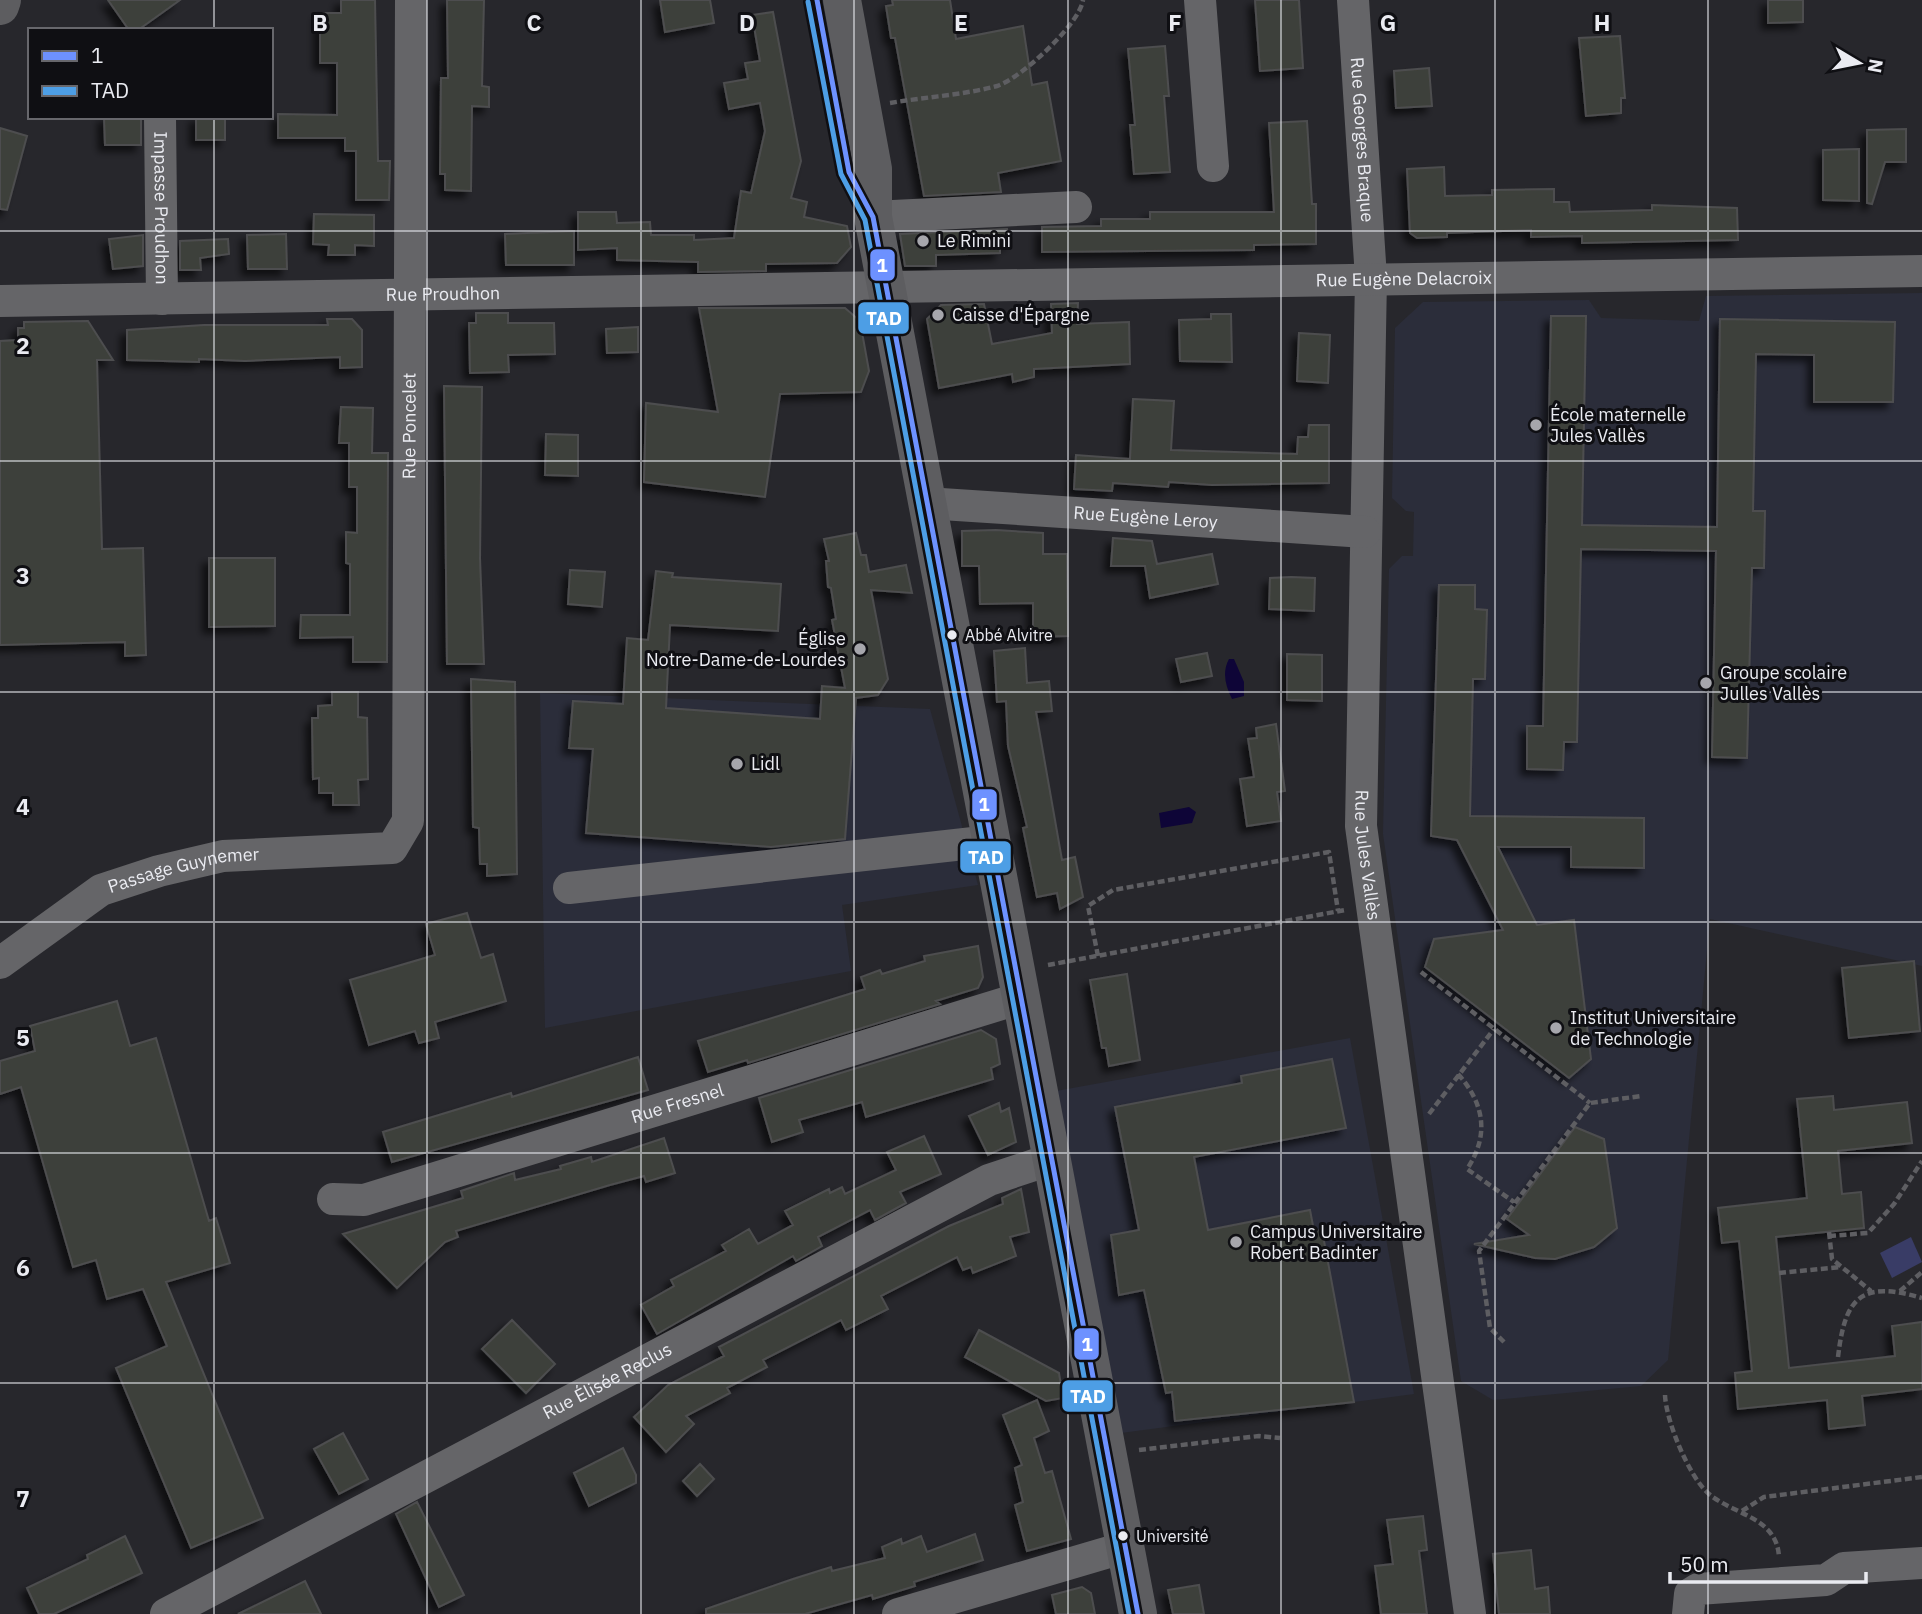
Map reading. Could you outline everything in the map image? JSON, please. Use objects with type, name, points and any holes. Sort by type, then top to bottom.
[{"type":"main road","points":[[0,6],[2,0]]},
{"type":"main road","points":[[817,0],[849,172],[873,217]]},
{"type":"main road","points":[[842,0],[873,170],[873,217],[886,288],[1138,1614]]},
{"type":"street","name":"Rue Poncelet","points":[[392,848],[408,821],[411,0]]},
{"type":"street","points":[[1200,0],[1213,166]]},
{"type":"street","name":"Rue Georges Braque","points":[[1353,0],[1371,278]]},
{"type":"street","name":"Impasse Proudhon","points":[[160,119],[162,299]]},
{"type":"street","points":[[873,217],[1076,207]]},
{"type":"street","name":"Rue Eugène Delacroix","points":[[886,288],[1922,271]]},
{"type":"street","name":"Rue Jules Vallès","points":[[1371,278],[1361,825],[1470,1614]]},
{"type":"street","name":"Rue Proudhon","points":[[0,302],[886,288]]},
{"type":"street","name":"Rue Eugène Leroy","points":[[926,503],[1365,532]]},
{"type":"street","points":[[569,888],[991,841]]},
{"type":"street","name":"Passage Guynemer","points":[[0,963],[101,890],[159,871],[223,856],[392,848]]},
{"type":"street","name":"Rue Fresnel","points":[[333,1199],[364,1200],[1018,984]]},
{"type":"street","name":"Rue Élisée Reclus","points":[[166,1614],[989,1180],[1052,1159]]},
{"type":"street","points":[[898,1614],[1126,1547]]},
{"type":"street","points":[[1688,1614],[1690,1594],[1698,1589],[1826,1580],[1844,1568],[1922,1563]]},
{"type":"path","points":[[862,108],[1000,85],[1063,37],[1082,9],[1083,0]]},
{"type":"path","points":[[1098,956],[1088,906],[1113,890],[1329,852],[1338,911]]},
{"type":"path","points":[[1018,984],[1098,956],[1371,905]]},
{"type":"path","points":[[1421,972],[1590,1103]]},
{"type":"path","points":[[1402,1125],[1425,1120],[1494,1029]]},
{"type":"path","points":[[1458,1074],[1468,1086],[1482,1118],[1476,1155],[1467,1168],[1514,1202]]},
{"type":"path","points":[[1504,1342],[1490,1328],[1479,1251],[1590,1103],[1640,1096]]},
{"type":"path","points":[[1871,1291],[1832,1259],[1829,1234],[1868,1233],[1894,1204],[1922,1161]]},
{"type":"path","points":[[1779,1273],[1842,1267]]},
{"type":"path","points":[[1900,1291],[1922,1272]]},
{"type":"path","points":[[1838,1357],[1842,1323],[1851,1305],[1871,1291],[1900,1291],[1922,1298]]},
{"type":"path","points":[[1665,1395],[1667,1417],[1699,1482],[1712,1496],[1764,1526],[1777,1543],[1780,1582]]},
{"type":"path","points":[[1108,1454],[1259,1436],[1280,1438]]},
{"type":"path","points":[[1742,1511],[1765,1497],[1922,1477]]},
{"type":"shaded area","name":"Groupe scolaire Julles Vallès","points":[[1922,293],[1922,966],[1710,919],[1668,1360],[1641,1386],[1493,1400],[1461,1381],[1383,834],[1389,569],[1402,556],[1413,556],[1414,512],[1406,511],[1392,498],[1395,328],[1423,302],[1589,300],[1601,318],[1699,321],[1706,296]]},
{"type":"shaded area","points":[[1229,659],[1234,659],[1244,682],[1244,696],[1232,699],[1225,679]]},
{"type":"shaded area","points":[[540,693],[930,709],[978,885],[842,905],[851,971],[545,1028]]},
{"type":"shaded area","points":[[1189,807],[1196,812],[1192,823],[1161,828],[1159,813]]},
{"type":"shaded area","name":"Campus Universitaire Robert Badinter","points":[[1350,1038],[1414,1394],[1121,1433],[1056,1091]]},
{"type":"shaded area","points":[[1911,1237],[1922,1262],[1892,1278],[1880,1253]]},
{"type":"building","points":[[108,0],[180,0],[141,28],[128,28]]},
{"type":"building","points":[[341,0],[375,0],[378,161],[390,161],[389,200],[356,200],[356,151],[345,151],[345,138],[278,138],[278,114],[337,115],[337,63],[320,63],[320,13],[341,13]]},
{"type":"building","points":[[447,0],[484,0],[482,86],[489,87],[489,107],[472,106],[471,191],[445,190],[445,174],[440,174],[441,78],[448,78]]},
{"type":"building","points":[[660,0],[710,0],[714,23],[665,32]]},
{"type":"building","points":[[892,0],[950,0],[956,39],[1023,26],[1032,85],[1047,82],[1061,161],[998,173],[1001,192],[924,196],[895,38],[891,38],[886,6],[893,5]]},
{"type":"building","points":[[1255,0],[1299,0],[1303,68],[1260,71]]},
{"type":"building","points":[[1768,0],[1803,0],[1803,22],[1768,23]]},
{"type":"building","points":[[773,12],[801,161],[791,198],[807,202],[804,217],[847,226],[851,247],[837,263],[766,264],[766,271],[698,272],[698,262],[617,260],[617,248],[578,250],[578,212],[616,212],[617,223],[650,222],[651,235],[694,235],[694,240],[734,238],[741,191],[751,193],[765,131],[760,103],[729,109],[724,83],[748,79],[745,63],[760,61],[752,15]]},
{"type":"building","points":[[1620,36],[1625,98],[1621,98],[1621,113],[1586,116],[1579,38]]},
{"type":"building","points":[[1165,46],[1169,96],[1164,96],[1170,172],[1134,174],[1130,125],[1135,125],[1128,49]]},
{"type":"building","points":[[1429,68],[1432,106],[1396,108],[1394,71]]},
{"type":"building","points":[[104,119],[141,119],[141,145],[105,145]]},
{"type":"building","points":[[196,119],[225,119],[225,140],[196,140]]},
{"type":"building","points":[[1307,121],[1312,204],[1316,204],[1316,244],[1254,245],[1254,250],[1042,252],[1042,227],[1101,226],[1101,219],[1150,219],[1150,212],[1274,212],[1269,123]]},
{"type":"building","points":[[0,128],[27,136],[7,210],[0,209]]},
{"type":"building","points":[[1906,129],[1906,162],[1885,162],[1872,204],[1867,203],[1867,130]]},
{"type":"building","points":[[1859,149],[1859,201],[1823,200],[1823,150]]},
{"type":"building","points":[[1444,167],[1445,196],[1492,195],[1492,190],[1554,189],[1554,202],[1569,202],[1570,212],[1652,210],[1652,205],[1737,208],[1738,240],[1582,243],[1582,236],[1531,237],[1531,230],[1447,233],[1447,237],[1417,238],[1410,233],[1407,169]]},
{"type":"building","points":[[314,214],[374,215],[374,246],[355,245],[355,255],[328,255],[329,245],[313,244]]},
{"type":"building","points":[[1007,229],[1010,243],[1000,244],[1000,253],[936,255],[936,266],[905,266],[900,234]]},
{"type":"building","points":[[574,231],[574,265],[506,265],[505,234]]},
{"type":"building","points":[[286,234],[287,269],[248,269],[247,235]]},
{"type":"building","points":[[143,235],[143,266],[113,269],[109,239]]},
{"type":"building","points":[[228,239],[229,254],[200,258],[201,270],[180,270],[180,241]]},
{"type":"building","points":[[1078,303],[1077,324],[1129,322],[1130,364],[1034,369],[1034,377],[1013,382],[1012,374],[939,388],[927,319],[941,305],[984,304],[992,344],[1052,333],[1051,304]]},
{"type":"building","points":[[699,308],[845,308],[860,321],[869,371],[861,392],[780,394],[765,497],[644,482],[646,403],[718,412]]},
{"type":"building","points":[[476,313],[508,313],[508,323],[554,323],[555,354],[508,355],[509,372],[470,373],[469,323],[476,323]]},
{"type":"building","points":[[1211,314],[1231,314],[1232,362],[1180,361],[1179,320],[1211,319]]},
{"type":"building","points":[[1551,316],[1586,316],[1582,525],[1717,527],[1720,319],[1895,322],[1893,402],[1814,402],[1814,355],[1756,354],[1753,511],[1765,511],[1764,568],[1752,568],[1747,758],[1712,757],[1716,551],[1581,549],[1577,742],[1564,742],[1563,770],[1527,769],[1527,726],[1543,726]]},
{"type":"building","points":[[327,319],[352,319],[362,330],[362,367],[340,368],[340,357],[245,361],[199,359],[199,362],[127,360],[127,330],[204,325],[328,325]]},
{"type":"building","points":[[88,321],[113,360],[97,360],[102,549],[143,548],[146,655],[125,656],[125,642],[0,645],[0,341],[18,340],[18,328],[24,328],[24,322]]},
{"type":"building","points":[[638,327],[638,352],[607,353],[606,329]]},
{"type":"building","points":[[1299,333],[1330,335],[1328,383],[1297,381]]},
{"type":"building","points":[[444,386],[482,387],[480,558],[484,664],[447,664]]},
{"type":"building","points":[[1133,399],[1174,401],[1171,450],[1297,454],[1298,437],[1308,437],[1309,425],[1329,425],[1329,483],[1212,485],[1169,482],[1168,487],[1113,483],[1112,491],[1074,489],[1076,455],[1130,459]]},
{"type":"building","points":[[341,407],[373,408],[372,453],[388,453],[387,662],[353,662],[353,637],[300,638],[301,615],[350,615],[350,564],[346,563],[346,532],[357,533],[357,487],[349,487],[349,443],[339,443]]},
{"type":"building","points":[[546,434],[578,435],[578,476],[545,475]]},
{"type":"building","points":[[962,531],[1043,533],[1043,554],[1067,554],[1068,636],[1033,637],[1033,603],[980,604],[979,566],[962,566]]},
{"type":"building","points":[[856,533],[861,555],[866,555],[869,572],[906,565],[912,593],[871,590],[888,679],[878,695],[856,698],[845,839],[771,847],[586,833],[593,749],[569,748],[573,701],[623,704],[627,638],[648,640],[656,571],[673,573],[672,577],[781,584],[778,631],[670,625],[666,708],[820,719],[822,686],[845,688],[832,620],[836,619],[831,588],[828,587],[826,561],[829,561],[824,539]]},
{"type":"building","points":[[1113,538],[1152,541],[1157,564],[1212,554],[1218,584],[1150,598],[1145,566],[1111,566]]},
{"type":"building","points":[[209,558],[275,558],[275,626],[209,627]]},
{"type":"building","points":[[570,570],[605,572],[602,607],[568,604]]},
{"type":"building","points":[[1270,578],[1315,578],[1314,611],[1269,609]]},
{"type":"building","points":[[1439,585],[1475,585],[1475,609],[1487,610],[1485,679],[1473,679],[1470,816],[1644,818],[1644,868],[1571,867],[1571,847],[1498,847],[1537,925],[1574,920],[1591,1059],[1569,1078],[1425,967],[1434,939],[1503,930],[1457,840],[1431,836]]},
{"type":"building","points":[[1025,648],[1027,683],[1049,681],[1052,711],[1036,712],[1062,860],[1075,857],[1083,897],[1060,909],[1057,893],[1037,897],[1023,828],[1027,827],[1008,746],[1006,701],[997,702],[994,651]]},
{"type":"building","points":[[1207,653],[1212,676],[1181,682],[1176,659]]},
{"type":"building","points":[[1287,654],[1322,655],[1322,701],[1287,700]]},
{"type":"building","points":[[471,679],[515,682],[517,874],[487,876],[487,864],[480,864],[479,828],[473,827]]},
{"type":"building","points":[[332,692],[358,692],[358,717],[367,718],[368,779],[358,780],[359,805],[333,805],[333,793],[319,793],[319,778],[313,779],[312,718],[318,718],[318,706],[332,705]]},
{"type":"building","points":[[1276,724],[1285,791],[1277,792],[1281,821],[1247,826],[1240,779],[1254,777],[1248,739],[1257,738],[1256,728]]},
{"type":"building","points":[[467,913],[481,958],[493,954],[506,1001],[435,1022],[439,1038],[419,1043],[415,1031],[369,1045],[350,980],[435,955],[426,924]]},
{"type":"building","points":[[978,946],[983,977],[978,988],[936,1001],[940,1004],[748,1063],[747,1060],[708,1072],[698,1041],[865,989],[861,977],[880,970],[882,974],[925,961],[924,956]]},
{"type":"building","points":[[1914,961],[1920,1031],[1849,1038],[1842,968]]},
{"type":"building","points":[[1127,974],[1140,1060],[1109,1066],[1106,1048],[1102,1048],[1090,980]]},
{"type":"building","points":[[117,1001],[130,1046],[156,1038],[209,1221],[216,1218],[230,1263],[166,1282],[263,1518],[191,1548],[116,1368],[167,1346],[143,1289],[107,1299],[96,1260],[73,1267],[21,1087],[0,1094],[0,1061],[35,1051],[30,1026]]},
{"type":"building","points":[[981,1030],[996,1039],[1000,1064],[991,1068],[993,1079],[866,1117],[862,1102],[799,1120],[803,1132],[772,1142],[759,1098]]},
{"type":"building","points":[[638,1057],[648,1090],[392,1162],[383,1132],[511,1093],[512,1097]]},
{"type":"building","points":[[1332,1059],[1346,1128],[1194,1157],[1208,1230],[1310,1210],[1314,1231],[1322,1230],[1354,1402],[1175,1421],[1172,1392],[1166,1393],[1144,1290],[1119,1295],[1111,1235],[1139,1230],[1115,1107],[1242,1083],[1241,1076]]},
{"type":"building","points":[[1833,1096],[1834,1110],[1907,1102],[1912,1143],[1838,1151],[1842,1194],[1861,1192],[1864,1228],[1776,1237],[1789,1368],[1895,1356],[1892,1326],[1922,1322],[1922,1389],[1862,1396],[1865,1425],[1829,1429],[1827,1400],[1738,1409],[1735,1373],[1752,1371],[1739,1241],[1722,1243],[1718,1208],[1807,1198],[1797,1099]]},
{"type":"building","points":[[999,1103],[1001,1112],[1009,1108],[1016,1142],[988,1155],[969,1116]]},
{"type":"building","points":[[1575,1127],[1604,1139],[1617,1228],[1594,1247],[1555,1259],[1535,1258],[1474,1244],[1529,1235],[1507,1219]]},
{"type":"building","points":[[924,1136],[941,1174],[900,1192],[906,1203],[875,1220],[870,1210],[818,1237],[822,1246],[796,1261],[793,1256],[657,1334],[641,1305],[674,1286],[671,1280],[726,1251],[722,1245],[749,1229],[758,1244],[793,1225],[785,1211],[829,1189],[830,1193],[842,1187],[845,1194],[896,1170],[887,1152]]},
{"type":"building","points":[[664,1138],[675,1173],[646,1182],[644,1176],[610,1185],[456,1231],[458,1237],[445,1242],[397,1288],[343,1234],[463,1198],[461,1191],[514,1173],[515,1180],[561,1169],[560,1166],[591,1157],[592,1162]]},
{"type":"building","points":[[1021,1189],[1029,1232],[1010,1237],[1016,1256],[973,1273],[971,1267],[963,1270],[957,1257],[881,1296],[888,1309],[846,1330],[841,1320],[763,1360],[767,1367],[727,1388],[730,1393],[686,1416],[694,1424],[666,1452],[634,1417],[668,1385],[724,1356],[719,1347],[949,1226],[1003,1204],[1002,1198]]},
{"type":"building","points":[[512,1320],[555,1364],[526,1393],[482,1349]]},
{"type":"building","points":[[979,1330],[1059,1373],[1063,1398],[1046,1401],[965,1357]]},
{"type":"building","points":[[1037,1400],[1049,1431],[1034,1438],[1045,1473],[1052,1471],[1071,1539],[1027,1551],[1015,1505],[1023,1502],[1015,1468],[1022,1465],[1003,1415]]},
{"type":"building","points":[[343,1433],[368,1479],[339,1494],[314,1449]]},
{"type":"building","points":[[623,1448],[636,1475],[636,1483],[589,1506],[574,1473]]},
{"type":"building","points":[[700,1464],[714,1479],[697,1496],[683,1481]]},
{"type":"building","points":[[417,1502],[464,1595],[439,1607],[396,1514]]},
{"type":"building","points":[[1423,1516],[1427,1550],[1419,1551],[1427,1614],[1381,1614],[1375,1566],[1393,1564],[1387,1520]]},
{"type":"building","points":[[975,1534],[983,1560],[914,1582],[915,1586],[873,1599],[872,1595],[805,1614],[706,1614],[706,1609],[831,1567],[832,1571],[885,1558],[882,1547],[901,1539],[902,1544],[921,1536],[927,1552]]},
{"type":"building","points":[[125,1536],[142,1573],[54,1614],[39,1614],[27,1588],[88,1559],[87,1555]]},
{"type":"building","points":[[1531,1550],[1535,1589],[1548,1587],[1550,1614],[1499,1614],[1493,1554]]},
{"type":"building","points":[[305,1581],[321,1614],[238,1614]]},
{"type":"building","points":[[1199,1585],[1204,1614],[1173,1614],[1168,1590]]},
{"type":"building","points":[[1082,1587],[1091,1593],[1095,1614],[1056,1614],[1052,1595]]},
{"type":"transit line","name":"1","points":[[817,0],[849,172],[873,217],[1138,1614]]},
{"type":"transit line","name":"TAD","points":[[808,2],[841,174],[865,220],[1129,1614]]},
{"type":"place","name":"Le Rimini","points":[[923,241]]},
{"type":"place","name":"Caisse d'Épargne","points":[[938,315]]},
{"type":"place","name":"École maternelle Jules Vallès","points":[[1536,425]]},
{"type":"place","name":"Abbé Alvitre","points":[[952,635]]},
{"type":"place","name":"Église Notre-Dame-de-Lourdes","points":[[860,649]]},
{"type":"place","name":"Groupe scolaire Julles Vallès","points":[[1706,683]]},
{"type":"place","name":"Lidl","points":[[737,764]]},
{"type":"place","name":"Institut Universitaire de Technologie","points":[[1556,1028]]},
{"type":"place","name":"Campus Universitaire Robert Badinter","points":[[1236,1242]]},
{"type":"place","name":"Université","points":[[1123,1536]]}]
